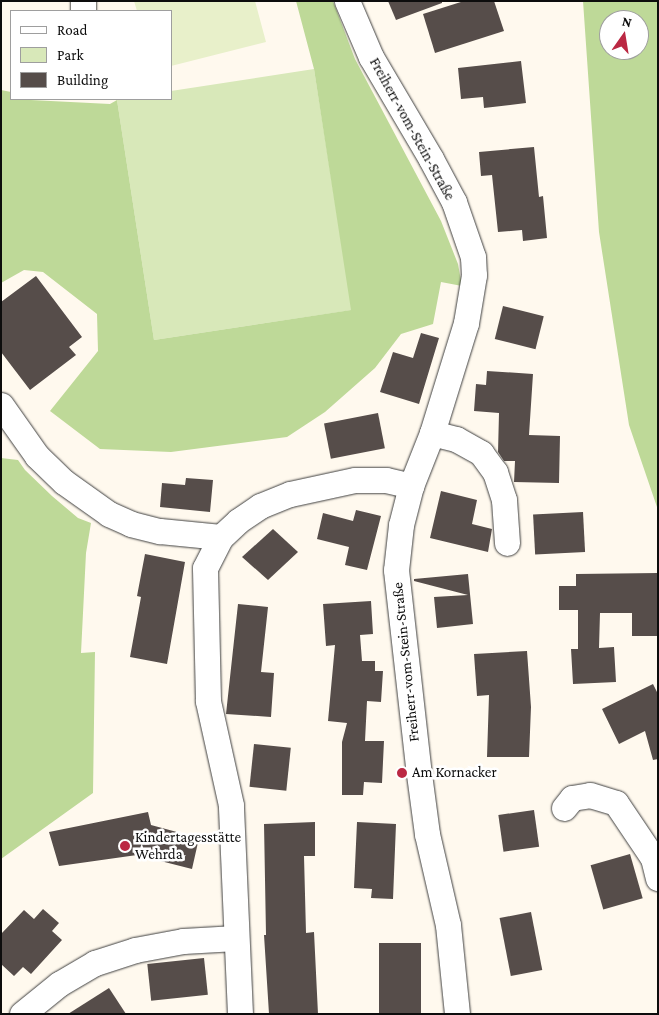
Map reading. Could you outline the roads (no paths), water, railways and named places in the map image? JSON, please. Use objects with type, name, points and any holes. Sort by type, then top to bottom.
[{"type":"street","name":"Freiherr-vom-Stein-Straße","points":[[347,1],[371,57],[431,158],[450,196],[465,231],[472,257],[474,275],[468,315],[432,433],[411,486],[401,525],[396,570],[427,834],[448,925],[457,1014]]},
{"type":"street","points":[[1,405],[38,456],[64,482],[109,514],[131,524],[160,531],[221,537]]},
{"type":"street","points":[[432,433],[456,439],[481,454],[495,472],[504,500],[507,543]]},
{"type":"street","points":[[240,1014],[231,805],[208,701],[205,568],[221,537],[238,521],[260,506],[290,494],[355,480],[386,480],[411,486]]},
{"type":"street","points":[[564,808],[572,798],[590,795],[616,803],[653,858],[658,878]]},
{"type":"street","points":[[22,1014],[59,984],[95,963],[135,950],[183,941],[236,938]]},
{"type":"place","name":"Am Kornacker","points":[[402,773]]},
{"type":"place","name":"Kindertagesstätte Wehrda","points":[[125,846]]}]
